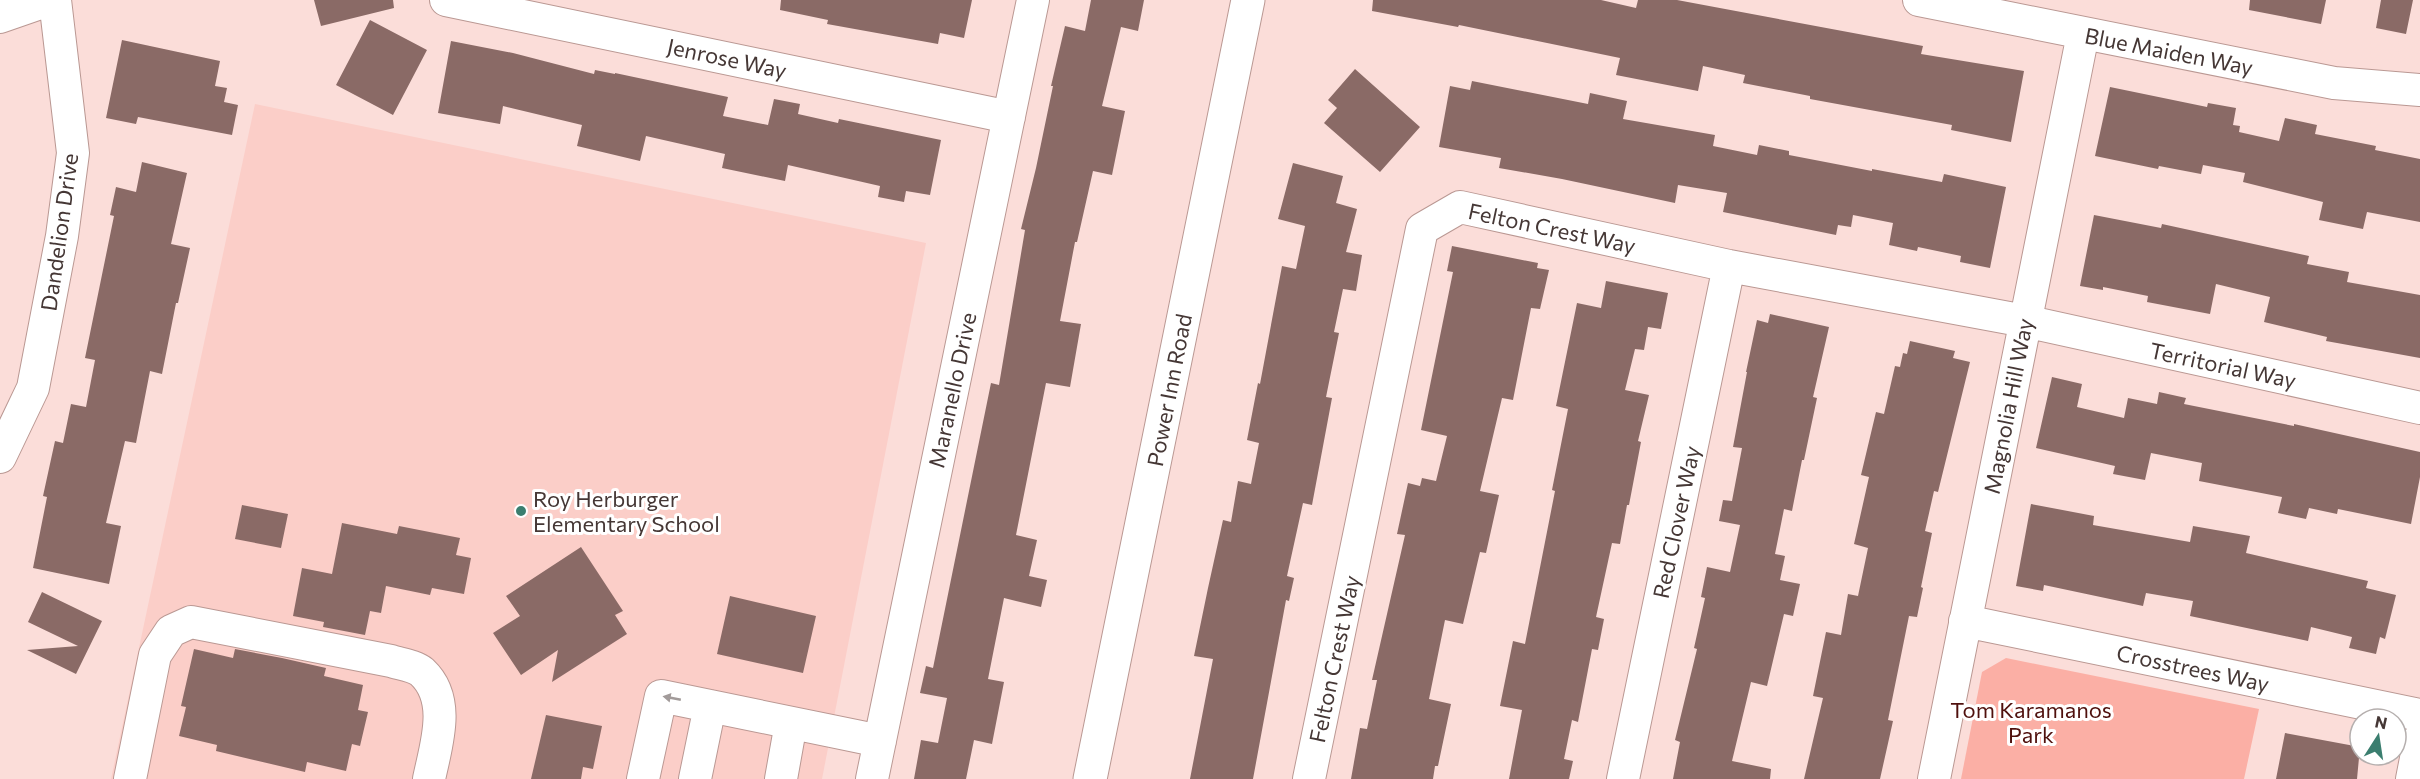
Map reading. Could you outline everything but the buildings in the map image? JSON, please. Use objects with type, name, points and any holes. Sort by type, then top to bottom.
[{"type":"main road","name":"Power Inn Road","points":[[1090,779],[1248,0]]},
{"type":"street","points":[[0,16],[49,0]]},
{"type":"street","name":"Dandelion Drive","points":[[0,457],[33,388],[62,236],[74,153],[55,0]]},
{"type":"street","name":"Jenrose Way","points":[[446,0],[1009,117]]},
{"type":"street","name":"Maranello Drive","points":[[872,779],[1033,0]]},
{"type":"street","name":"Blue Maiden Way","points":[[1919,0],[2334,83],[2420,90]]},
{"type":"street","name":"Magnolia Hill Way","points":[[1934,779],[2083,34]]},
{"type":"street","name":"Felton Crest Way","points":[[1309,779],[1422,229],[1460,207],[1729,266],[2025,321]]},
{"type":"street","name":"Red Clover Way","points":[[1623,779],[1729,266]]},
{"type":"street","name":"Territorial Way","points":[[2025,321],[2420,408]]},
{"type":"street","name":"Crosstrees Way","points":[[1965,621],[2420,715]]},
{"type":"street","points":[[130,779],[155,655],[171,632],[191,622],[391,661],[421,671],[433,689],[441,717],[429,779]]},
{"type":"street","points":[[644,779],[661,696],[880,741]]},
{"type":"street","points":[[695,779],[710,706]]},
{"type":"street","points":[[781,779],[792,723]]},
{"type":"street","points":[[2412,779],[2420,738]]},
{"type":"shaded area","name":"Roy Herburger Elementary School","points":[[255,104],[926,243],[822,779],[111,779]]},
{"type":"green space","name":"Tom Karamanos Park","points":[[2006,658],[2259,709],[2244,779],[1961,779],[1982,672]]},
{"type":"place","name":"Roy Herburger Elementary School","points":[[521,511]]}]
